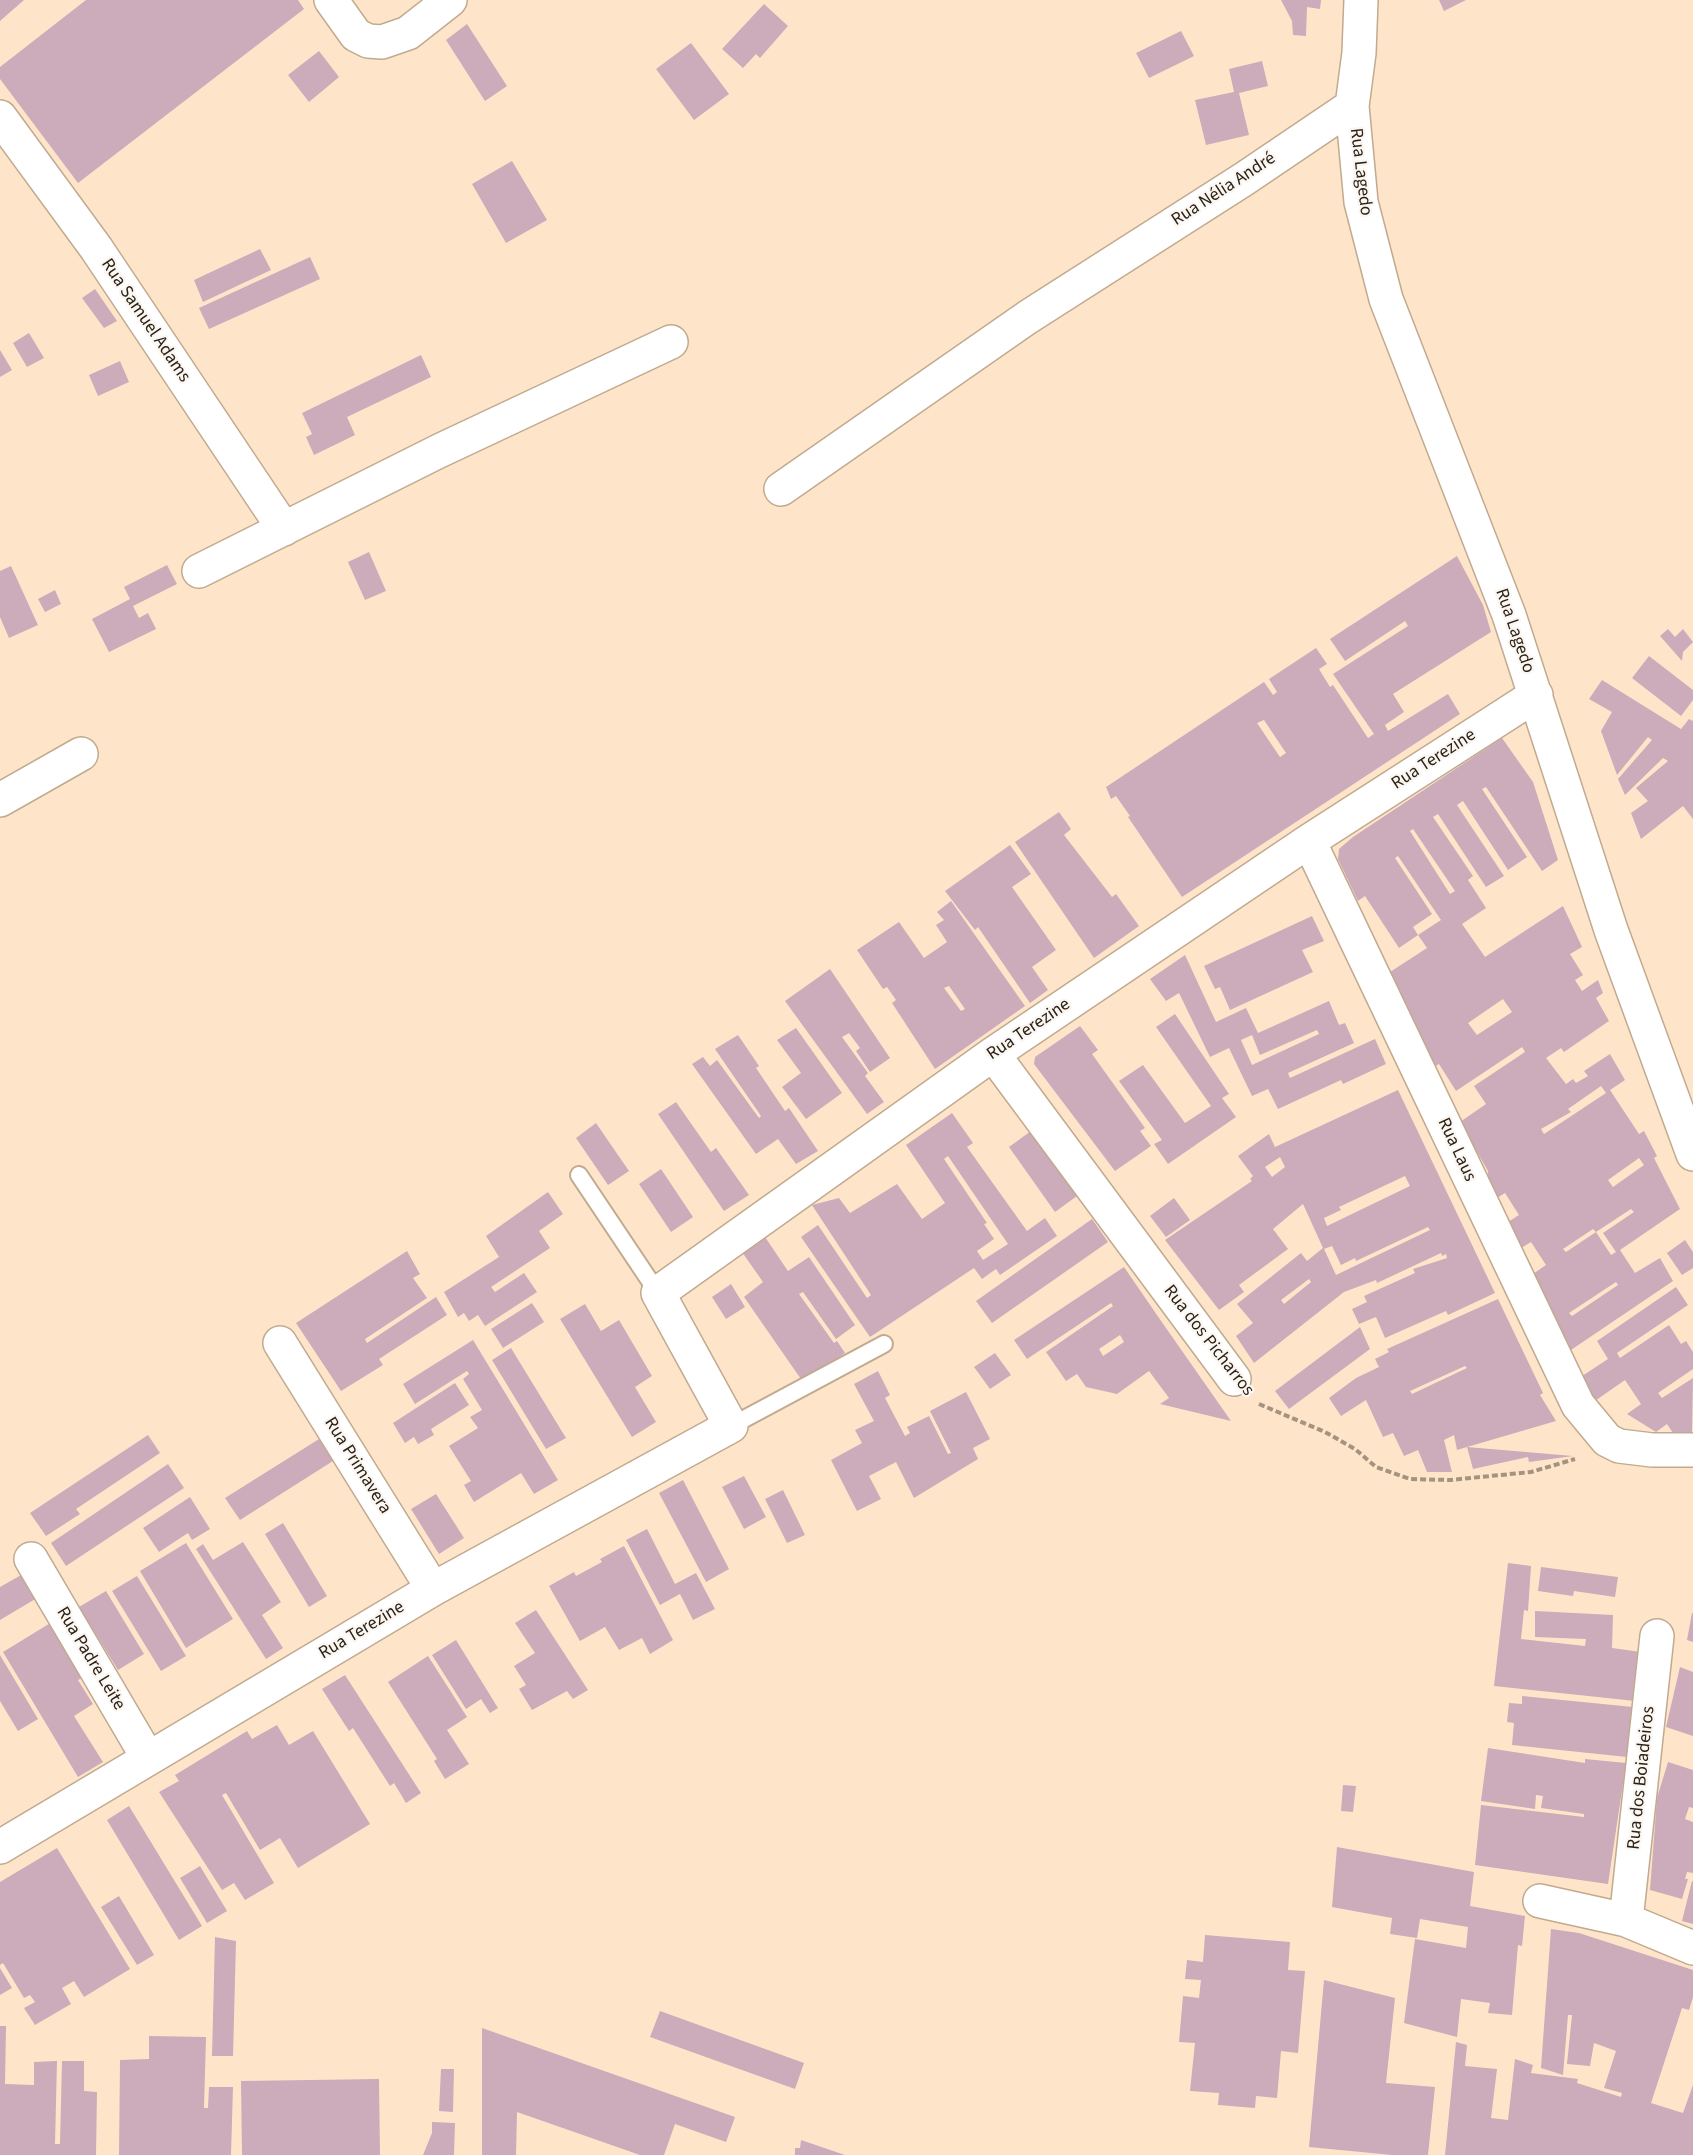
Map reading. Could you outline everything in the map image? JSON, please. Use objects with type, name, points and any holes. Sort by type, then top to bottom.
[{"type":"street","points":[[331,0],[356,34],[368,41],[382,42],[408,33],[450,0]]},
{"type":"street","name":"Rua Lagedo","points":[[1361,0],[1359,53],[1352,106],[1361,202],[1386,299],[1481,537],[1536,695],[1611,930],[1686,1114],[1693,1154]]},
{"type":"street","name":"Rua Nélia André","points":[[781,489],[1095,272],[1244,179],[1352,106]]},
{"type":"street","name":"Rua Samuel Adams","points":[[0,117],[96,248],[284,529]]},
{"type":"street","points":[[199,571],[439,451],[671,342]]},
{"type":"street","name":"Rua Terezine","points":[[658,1293],[993,1054],[1309,841],[1536,695]]},
{"type":"street","points":[[0,800],[81,754]]},
{"type":"street","name":"Rua Laus","points":[[1309,841],[1578,1405],[1606,1440],[1619,1446]]},
{"type":"street","name":"Rua dos Picharros","points":[[993,1054],[1234,1379]]},
{"type":"street","points":[[658,1293],[731,1426]]},
{"type":"street","name":"Rua Primavera","points":[[280,1343],[433,1589]]},
{"type":"street","name":"Rua Terezine","points":[[0,1847],[433,1589],[731,1426]]},
{"type":"street","points":[[1619,1446],[1652,1450],[1693,1450]]},
{"type":"street","name":"Rua Padre Leite","points":[[31,1559],[148,1758]]},
{"type":"street","name":"Rua dos Boiadeiros","points":[[1626,1920],[1658,1636]]},
{"type":"street","points":[[1540,1901],[1626,1920],[1693,1948]]},
{"type":"lane","points":[[579,1175],[658,1293]]},
{"type":"lane","name":"Rua Terezine","points":[[731,1426],[884,1344]]},
{"type":"path","name":"Rua dos Picharros","points":[[1234,1379],[1253,1401],[1325,1432],[1355,1449],[1376,1467],[1410,1479],[1450,1480],[1531,1472],[1619,1446]]},
{"type":"building","points":[[0,0],[24,0],[0,21]]},
{"type":"building","points":[[86,0],[298,0],[304,9],[78,183],[0,79],[0,67]]},
{"type":"building","points":[[1281,0],[1321,0],[1320,9],[1307,7],[1306,36],[1293,35],[1292,21]]},
{"type":"building","points":[[1439,0],[1466,0],[1444,11]]},
{"type":"building","points":[[764,4],[788,26],[760,58],[756,54],[743,68],[722,49]]},
{"type":"building","points":[[467,24],[507,86],[485,101],[446,40]]},
{"type":"building","points":[[1181,31],[1194,56],[1149,78],[1136,53]]},
{"type":"building","points":[[691,43],[729,94],[694,120],[656,69]]},
{"type":"building","points":[[319,51],[339,77],[309,102],[288,75]]},
{"type":"building","points":[[1262,61],[1268,86],[1239,93],[1249,135],[1206,145],[1195,100],[1234,92],[1229,69]]},
{"type":"building","points":[[512,161],[547,220],[506,243],[472,184]]},
{"type":"building","points":[[260,249],[271,270],[203,302],[194,280]]},
{"type":"building","points":[[310,257],[320,279],[209,329],[199,308]]},
{"type":"building","points":[[95,289],[117,321],[104,328],[82,298]]},
{"type":"building","points":[[29,333],[44,358],[27,367],[13,343]]},
{"type":"building","points":[[0,350],[12,370],[0,377]]},
{"type":"building","points":[[421,355],[431,377],[347,417],[355,435],[314,455],[306,437],[312,434],[302,413]]},
{"type":"building","points":[[120,361],[129,382],[98,396],[89,375]]},
{"type":"building","points":[[369,552],[386,591],[365,600],[348,562]]},
{"type":"building","points":[[1457,556],[1483,605],[1491,632],[1393,694],[1404,712],[1385,725],[1388,731],[1448,694],[1460,714],[1182,897],[1128,817],[1130,816],[1116,796],[1111,799],[1106,787],[1264,682],[1273,695],[1277,692],[1269,679],[1316,648],[1327,664],[1319,669],[1330,687],[1333,685],[1368,738],[1374,734],[1333,674],[1408,626],[1405,621],[1345,661],[1330,639]],"holes":[[[1264,720],[1286,753],[1280,757],[1257,723]]]},
{"type":"building","points":[[167,565],[177,584],[133,606],[139,618],[148,613],[156,629],[109,652],[92,619],[130,599],[124,587]]},
{"type":"building","points":[[11,566],[38,625],[9,638],[0,617],[0,571]]},
{"type":"building","points":[[55,590],[61,604],[45,612],[38,599]]},
{"type":"building","points":[[1668,629],[1675,637],[1683,629],[1693,642],[1683,652],[1682,661],[1660,636]]},
{"type":"building","points":[[1649,656],[1693,690],[1693,700],[1681,716],[1632,678]]},
{"type":"building","points":[[1602,680],[1681,729],[1689,719],[1693,721],[1693,819],[1683,806],[1641,839],[1631,813],[1648,801],[1636,788],[1668,761],[1663,758],[1625,795],[1618,779],[1652,740],[1648,737],[1617,775],[1601,731],[1612,712],[1589,699]]},
{"type":"building","points":[[1502,738],[1533,782],[1558,860],[1542,871],[1486,787],[1482,789],[1527,857],[1508,870],[1463,801],[1457,805],[1504,876],[1486,887],[1438,814],[1433,817],[1473,876],[1468,880],[1486,908],[1462,924],[1485,957],[1563,906],[1582,947],[1570,954],[1583,975],[1575,980],[1582,991],[1598,980],[1603,993],[1596,998],[1609,1021],[1564,1052],[1561,1048],[1546,1058],[1566,1084],[1573,1079],[1576,1083],[1588,1076],[1584,1071],[1610,1054],[1625,1080],[1610,1090],[1639,1134],[1644,1131],[1657,1156],[1654,1158],[1680,1209],[1620,1250],[1635,1273],[1660,1258],[1673,1281],[1568,1352],[1530,1276],[1546,1265],[1531,1242],[1518,1250],[1505,1224],[1519,1215],[1505,1193],[1497,1198],[1488,1182],[1488,1171],[1460,1122],[1486,1104],[1474,1086],[1525,1052],[1522,1047],[1456,1091],[1439,1064],[1434,1067],[1390,972],[1427,948],[1418,935],[1399,948],[1365,896],[1358,901],[1338,859],[1339,849],[1353,837]],"holes":[[[1413,829],[1455,891],[1450,894],[1410,831]],[[1398,856],[1441,920],[1418,935],[1413,927],[1432,914],[1395,858]],[[1503,999],[1512,1012],[1477,1035],[1468,1023]],[[1601,1086],[1606,1093],[1544,1134],[1541,1129],[1571,1112],[1568,1109]],[[1639,1158],[1644,1165],[1613,1187],[1608,1180]],[[1631,1209],[1634,1212],[1603,1233],[1616,1252],[1611,1255],[1596,1232]],[[1593,1229],[1596,1232],[1566,1252],[1563,1249]],[[1616,1282],[1618,1285],[1572,1316],[1569,1313]]]},
{"type":"building","points":[[1059,812],[1071,829],[1064,835],[1112,897],[1116,894],[1139,926],[1094,958],[1015,842]]},
{"type":"building","points":[[1010,845],[1031,874],[1012,887],[1056,950],[1032,967],[1048,990],[1030,1003],[978,927],[975,930],[945,891]]},
{"type":"building","points":[[951,901],[1025,1006],[935,1069],[892,1003],[896,1000],[887,987],[883,989],[857,950],[899,922],[924,958],[947,942],[936,925],[944,920],[937,912]],"holes":[[[949,986],[965,1009],[961,1011],[944,988]]]},
{"type":"building","points":[[1312,916],[1324,941],[1302,950],[1313,972],[1230,1010],[1220,987],[1215,989],[1204,966]]},
{"type":"building","points":[[1185,955],[1216,1022],[1246,1008],[1258,1033],[1329,1001],[1339,1025],[1345,1023],[1354,1043],[1288,1073],[1290,1078],[1375,1039],[1386,1064],[1343,1084],[1341,1080],[1278,1109],[1268,1089],[1252,1096],[1229,1048],[1210,1057],[1179,993],[1166,1001],[1150,979]],"holes":[[[1317,1030],[1319,1034],[1252,1065],[1241,1040],[1252,1035],[1260,1055]]]},
{"type":"building","points":[[830,969],[890,1058],[870,1072],[856,1051],[860,1048],[849,1033],[842,1037],[868,1073],[865,1076],[884,1102],[867,1114],[785,1001]]},
{"type":"building","points":[[1175,1014],[1229,1094],[1222,1098],[1236,1117],[1168,1164],[1154,1144],[1162,1140],[1119,1081],[1143,1065],[1185,1123],[1211,1106],[1156,1027]]},
{"type":"building","points":[[1080,1026],[1098,1050],[1092,1054],[1145,1128],[1140,1131],[1151,1146],[1115,1171],[1034,1064],[1035,1057]]},
{"type":"building","points":[[796,1028],[842,1093],[806,1119],[782,1087],[801,1073],[777,1040]]},
{"type":"building","points":[[738,1035],[759,1066],[756,1068],[785,1111],[789,1108],[818,1151],[796,1164],[778,1139],[756,1154],[692,1064],[703,1057],[710,1066],[717,1060],[759,1118],[761,1116],[715,1049]]},
{"type":"building","points":[[1398,1090],[1495,1293],[1448,1315],[1446,1311],[1385,1338],[1376,1317],[1359,1324],[1352,1309],[1367,1302],[1364,1296],[1415,1273],[1413,1269],[1447,1258],[1446,1254],[1442,1256],[1441,1253],[1377,1283],[1376,1280],[1344,1292],[1254,1363],[1236,1336],[1253,1323],[1237,1304],[1301,1253],[1307,1261],[1323,1248],[1303,1204],[1273,1229],[1288,1249],[1239,1285],[1244,1292],[1219,1310],[1165,1240],[1252,1181],[1250,1179],[1253,1176],[1238,1156],[1269,1134],[1275,1147]],"holes":[[[1280,1157],[1285,1167],[1272,1177],[1265,1167]],[[1405,1176],[1410,1186],[1327,1226],[1324,1218],[1341,1210],[1339,1207]],[[1428,1227],[1430,1230],[1336,1275],[1324,1249],[1332,1246],[1341,1265],[1355,1258],[1356,1261]],[[1309,1279],[1311,1282],[1284,1304],[1281,1300]]]},
{"type":"building","points":[[676,1102],[711,1152],[716,1148],[749,1195],[724,1211],[658,1114]]},
{"type":"building","points":[[952,1113],[973,1143],[967,1147],[1027,1231],[1045,1218],[1057,1236],[1000,1275],[996,1269],[982,1279],[974,1268],[870,1337],[801,1237],[818,1225],[867,1298],[871,1295],[812,1205],[839,1198],[850,1213],[897,1184],[922,1219],[945,1203],[906,1145]],"holes":[[[948,1156],[1008,1244],[983,1260],[977,1251],[994,1239],[984,1224],[987,1223],[944,1159]]]},
{"type":"building","points":[[596,1123],[629,1171],[608,1185],[576,1138]]},
{"type":"building","points":[[1031,1131],[1077,1196],[1055,1212],[1009,1147]]},
{"type":"building","points":[[661,1169],[693,1217],[671,1232],[639,1184]]},
{"type":"building","points":[[548,1192],[563,1214],[539,1231],[550,1248],[491,1287],[495,1292],[524,1273],[537,1292],[485,1326],[478,1315],[469,1321],[464,1313],[458,1317],[444,1292],[499,1257],[486,1236]]},
{"type":"building","points":[[1174,1198],[1190,1220],[1166,1237],[1150,1216]]},
{"type":"building","points":[[1092,1219],[1108,1242],[992,1323],[976,1301]]},
{"type":"building","points":[[765,1237],[788,1271],[809,1257],[855,1325],[836,1339],[803,1292],[799,1294],[834,1343],[837,1341],[845,1353],[803,1382],[744,1297],[763,1282],[742,1252]]},
{"type":"building","points":[[1685,1240],[1693,1252],[1693,1268],[1682,1275],[1667,1253]]},
{"type":"building","points":[[407,1251],[420,1274],[413,1278],[427,1298],[365,1339],[367,1343],[436,1297],[447,1315],[379,1359],[383,1365],[341,1391],[296,1323]]},
{"type":"building","points":[[1124,1267],[1231,1421],[1160,1404],[1169,1398],[1149,1371],[1117,1394],[1086,1387],[1077,1374],[1066,1381],[1046,1352],[1113,1306],[1111,1303],[1027,1359],[1014,1340]],"holes":[[[1120,1335],[1124,1342],[1103,1356],[1099,1349]]]},
{"type":"building","points":[[731,1284],[745,1307],[726,1319],[712,1297]]},
{"type":"building","points":[[1676,1287],[1688,1305],[1617,1353],[1620,1358],[1669,1325],[1681,1344],[1686,1341],[1693,1352],[1693,1369],[1658,1393],[1662,1398],[1693,1378],[1692,1434],[1673,1433],[1667,1424],[1656,1432],[1627,1414],[1641,1404],[1625,1380],[1592,1403],[1579,1378],[1608,1359],[1597,1341]]},
{"type":"building","points":[[1498,1299],[1543,1393],[1540,1395],[1556,1421],[1457,1450],[1454,1435],[1444,1440],[1452,1472],[1427,1472],[1418,1450],[1404,1456],[1393,1433],[1383,1437],[1366,1400],[1341,1416],[1329,1398],[1356,1378],[1379,1367],[1375,1359],[1389,1352],[1387,1349]],"holes":[[[1465,1366],[1467,1368],[1412,1394],[1410,1391]]]},
{"type":"building","points":[[532,1303],[544,1322],[503,1348],[491,1329]]},
{"type":"building","points":[[585,1304],[601,1331],[619,1320],[652,1376],[635,1387],[656,1422],[632,1437],[560,1319]]},
{"type":"building","points":[[1360,1327],[1370,1349],[1289,1409],[1275,1391]]},
{"type":"building","points":[[473,1340],[558,1480],[534,1494],[521,1473],[474,1502],[464,1485],[471,1481],[449,1446],[478,1428],[470,1417],[482,1410],[463,1379],[469,1374],[467,1371],[415,1404],[403,1384]]},
{"type":"building","points":[[511,1348],[566,1438],[546,1449],[492,1360]]},
{"type":"building","points":[[995,1353],[1011,1375],[990,1389],[974,1367]]},
{"type":"building","points":[[878,1371],[890,1395],[885,1398],[905,1436],[910,1433],[907,1427],[929,1416],[948,1454],[951,1453],[930,1411],[966,1392],[990,1439],[973,1448],[978,1459],[914,1498],[896,1462],[869,1476],[881,1499],[857,1511],[831,1460],[862,1443],[855,1430],[874,1421],[854,1384]]},
{"type":"building","points":[[455,1383],[469,1405],[431,1429],[434,1435],[418,1444],[414,1437],[405,1443],[393,1423]]},
{"type":"building","points":[[148,1435],[160,1453],[76,1509],[80,1514],[46,1536],[30,1513]]},
{"type":"building","points":[[319,1439],[333,1461],[240,1520],[225,1498]]},
{"type":"building","points":[[1467,1447],[1573,1456],[1529,1462],[1528,1457],[1473,1469]]},
{"type":"building","points":[[168,1464],[184,1488],[66,1566],[51,1543]]},
{"type":"building","points":[[744,1476],[766,1517],[744,1529],[722,1487]]},
{"type":"building","points":[[683,1480],[729,1569],[706,1582],[659,1493]]},
{"type":"building","points":[[783,1490],[805,1535],[787,1543],[765,1499]]},
{"type":"building","points":[[436,1494],[464,1538],[439,1554],[411,1509]]},
{"type":"building","points":[[190,1497],[210,1529],[192,1540],[188,1533],[159,1552],[143,1528]]},
{"type":"building","points":[[283,1523],[327,1596],[309,1607],[265,1534]]},
{"type":"building","points":[[647,1529],[675,1584],[696,1573],[715,1609],[693,1620],[680,1594],[660,1605],[626,1540]]},
{"type":"building","points":[[243,1542],[281,1602],[262,1615],[283,1648],[266,1659],[196,1549],[203,1544],[213,1560]]},
{"type":"building","points":[[186,1543],[233,1619],[186,1648],[140,1571]]},
{"type":"building","points":[[624,1546],[673,1640],[650,1654],[642,1638],[619,1650],[605,1627],[580,1641],[549,1586],[574,1572],[576,1576],[602,1562],[600,1559]]},
{"type":"building","points":[[1508,1563],[1531,1566],[1528,1611],[1524,1610],[1521,1639],[1585,1646],[1586,1639],[1535,1637],[1535,1611],[1613,1615],[1612,1648],[1641,1652],[1635,1701],[1494,1686]]},
{"type":"building","points":[[1541,1567],[1618,1577],[1615,1597],[1574,1591],[1573,1596],[1538,1591]]},
{"type":"building","points":[[23,1574],[37,1598],[0,1620],[0,1587]]},
{"type":"building","points":[[137,1576],[186,1656],[161,1671],[112,1591]]},
{"type":"building","points":[[106,1591],[144,1654],[118,1670],[79,1607]]},
{"type":"building","points":[[536,1610],[588,1690],[573,1699],[567,1691],[532,1710],[519,1689],[526,1685],[514,1666],[535,1653],[515,1623]]},
{"type":"building","points":[[1693,1613],[1693,1642],[1687,1640]]},
{"type":"building","points":[[52,1622],[86,1676],[78,1680],[93,1704],[74,1716],[103,1762],[78,1777],[3,1652]]},
{"type":"building","points":[[456,1640],[498,1708],[490,1713],[481,1699],[466,1709],[432,1655]]},
{"type":"building","points":[[0,1655],[38,1719],[18,1731],[0,1701]]},
{"type":"building","points":[[428,1656],[467,1717],[447,1730],[469,1764],[445,1779],[434,1761],[437,1759],[388,1682]]},
{"type":"building","points":[[1680,1667],[1693,1672],[1693,1736],[1666,1727]]},
{"type":"building","points":[[345,1675],[421,1793],[406,1803],[394,1783],[390,1786],[353,1728],[349,1731],[322,1689]]},
{"type":"building","points":[[1522,1696],[1633,1707],[1627,1757],[1512,1745],[1514,1723],[1507,1722],[1509,1703],[1522,1704]]},
{"type":"building","points":[[277,1725],[289,1745],[313,1731],[370,1824],[298,1868],[280,1838],[260,1850],[226,1793],[222,1795],[274,1883],[245,1900],[234,1883],[222,1890],[159,1792],[179,1781],[175,1775],[247,1731],[252,1739]]},
{"type":"building","points":[[1488,1748],[1585,1763],[1585,1759],[1626,1763],[1608,1884],[1475,1865],[1481,1805],[1584,1817],[1584,1814],[1541,1808],[1543,1796],[1536,1795],[1535,1809],[1481,1801]]},
{"type":"building","points":[[1668,1762],[1693,1770],[1693,1808],[1689,1807],[1685,1819],[1693,1822],[1693,1873],[1687,1872],[1685,1879],[1688,1879],[1682,1899],[1650,1890],[1657,1798]]},
{"type":"building","points":[[1343,1785],[1356,1786],[1353,1812],[1341,1811]]},
{"type":"building","points":[[129,1806],[202,1926],[179,1940],[107,1820]]},
{"type":"building","points":[[1337,1847],[1474,1872],[1470,1906],[1525,1916],[1522,1946],[1518,1945],[1512,2015],[1488,2013],[1490,2003],[1461,1999],[1457,2037],[1404,2023],[1415,1939],[1466,1948],[1468,1927],[1420,1919],[1417,1938],[1390,1934],[1392,1918],[1332,1907]]},
{"type":"building","points":[[57,1848],[130,1969],[84,1997],[74,1981],[62,1988],[71,2004],[35,2025],[24,2008],[35,2002],[30,1995],[24,1998],[3,1963],[0,1965],[0,1882]]},
{"type":"building","points":[[200,1866],[227,1911],[207,1923],[180,1878]]},
{"type":"building","points":[[1693,1881],[1693,1924],[1682,1921]]},
{"type":"building","points":[[119,1896],[154,1955],[137,1965],[101,1907]]},
{"type":"building","points":[[1551,1929],[1579,1933],[1693,1970],[1693,1997],[1689,2010],[1682,2008],[1651,2103],[1683,2113],[1693,2085],[1693,2155],[1445,2155],[1456,2042],[1467,2045],[1465,2066],[1497,2069],[1491,2118],[1508,2120],[1515,2059],[1533,2065],[1531,2073],[1578,2079],[1577,2083],[1621,2097],[1622,2093],[1604,2088],[1616,2051],[1594,2043],[1590,2066],[1567,2064],[1572,2015],[1568,2015],[1563,2075],[1541,2068]]},
{"type":"building","points":[[1205,1935],[1290,1942],[1288,1970],[1305,1971],[1298,2053],[1281,2051],[1277,2098],[1256,2096],[1255,2108],[1218,2105],[1219,2093],[1190,2091],[1195,2043],[1179,2042],[1183,1996],[1199,1998],[1201,1980],[1185,1979],[1187,1960],[1203,1962]]},
{"type":"building","points":[[215,1937],[236,1941],[233,2056],[212,2056]]},
{"type":"building","points":[[0,1968],[12,1988],[0,1995]]},
{"type":"building","points":[[1324,1980],[1395,1998],[1386,2083],[1435,2087],[1428,2155],[1392,2155],[1309,2147]]},
{"type":"building","points":[[660,2011],[804,2063],[795,2089],[650,2037]]},
{"type":"building","points":[[0,2026],[6,2026],[5,2084],[34,2085],[34,2062],[57,2061],[55,2144],[60,2144],[62,2061],[84,2061],[84,2091],[97,2092],[96,2155],[0,2155]]},
{"type":"building","points":[[482,2028],[735,2117],[726,2142],[675,2124],[664,2155],[640,2155],[517,2112],[516,2155],[482,2155]]},
{"type":"building","points":[[149,2036],[206,2037],[204,2108],[208,2108],[209,2087],[233,2087],[231,2155],[119,2155],[120,2060],[149,2059]]},
{"type":"building","points":[[441,2069],[454,2069],[453,2112],[439,2111]]},
{"type":"building","points":[[379,2079],[380,2155],[242,2155],[241,2081]]},
{"type":"building","points":[[432,2122],[455,2123],[454,2155],[423,2155],[432,2133]]},
{"type":"building","points":[[801,2140],[845,2155],[795,2155],[795,2148],[800,2148]]}]
